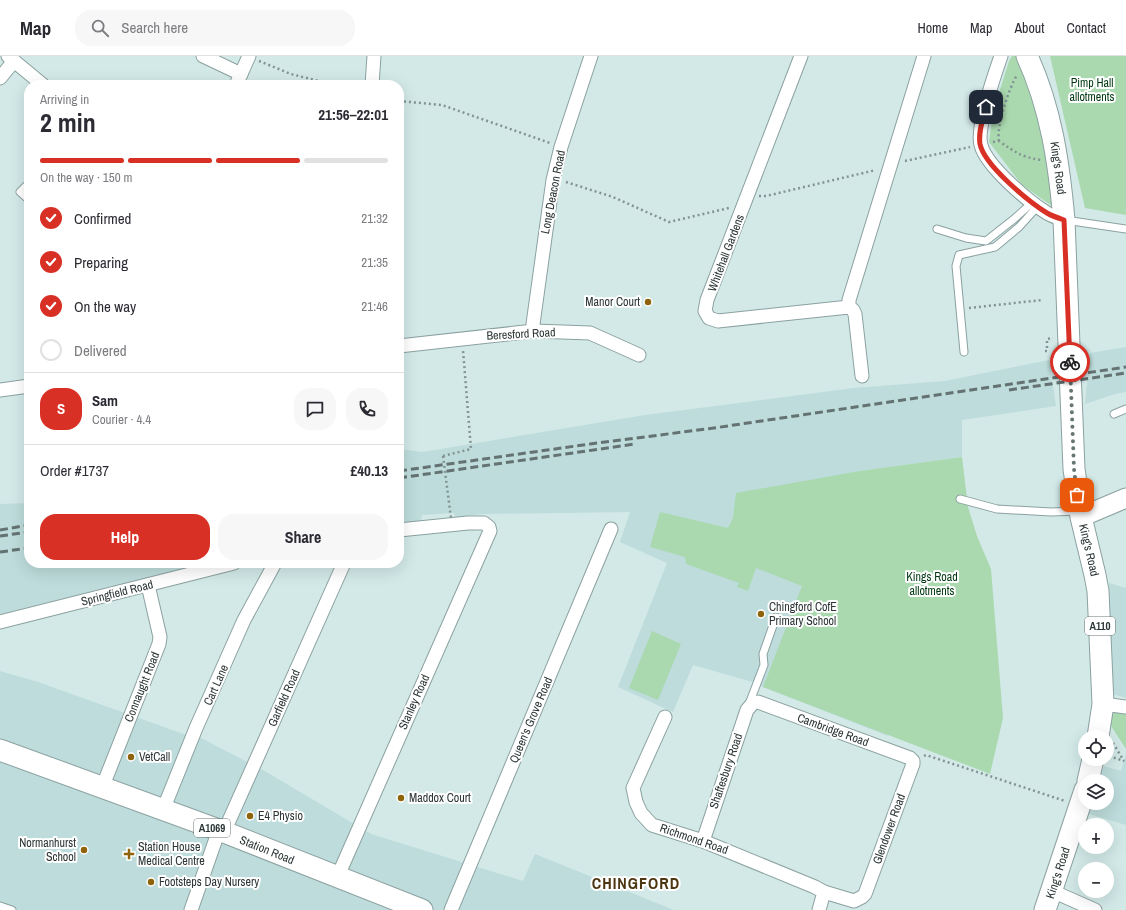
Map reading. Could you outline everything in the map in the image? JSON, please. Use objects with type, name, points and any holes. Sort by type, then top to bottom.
[{"type":"main road","name":"King's Road","points":[[1024,64],[1040,87],[1054,139],[1058,161],[1064,220],[1074,469],[1081,514],[1098,591],[1103,704],[1099,730]]},
{"type":"main road","points":[[1081,514],[1126,498]]},
{"type":"main road","name":"Station Road","points":[[0,750],[221,831],[336,878],[422,910]]},
{"type":"main road","name":"King's Road","points":[[1049,900],[1077,796]]},
{"type":"street","points":[[203,56],[239,80],[249,56]]},
{"type":"street","points":[[372,80],[374,56]]},
{"type":"street","name":"Long Deacon Road","points":[[534,331],[533,324],[553,180],[561,147],[591,56]]},
{"type":"street","name":"Whitehall Gardens","points":[[801,56],[707,300],[706,311],[709,318],[718,321],[849,307]]},
{"type":"street","points":[[862,376],[855,314],[849,307],[849,300],[924,56]]},
{"type":"street","points":[[1001,56],[993,78],[980,131],[980,145],[988,159],[1016,190],[1047,213],[1064,220]]},
{"type":"street","points":[[0,78],[11,59],[37,80]]},
{"type":"street","name":"Beresford Road","points":[[404,345],[534,331],[590,333],[639,355]]},
{"type":"street","points":[[0,390],[24,387]]},
{"type":"street","name":"Stanley Road","points":[[336,878],[490,531],[489,527],[484,523],[468,523],[404,529]]},
{"type":"street","name":"Queen's Grove Road","points":[[451,910],[611,529]]},
{"type":"street","name":"Springfield Road","points":[[0,622],[214,568]]},
{"type":"street","name":"Cart Lane","points":[[163,810],[196,728],[244,620],[272,568]]},
{"type":"street","name":"Garfield Road","points":[[191,910],[221,831],[342,568]]},
{"type":"street","name":"Connaught Road","points":[[102,788],[159,644],[160,637],[148,585]]},
{"type":"street","name":"Cambridge Road","points":[[750,707],[758,702],[910,758],[913,761]]},
{"type":"street","points":[[1103,704],[1126,707]]},
{"type":"street","name":"Shaftesbury Road","points":[[703,841],[750,707]]},
{"type":"street","name":"Richmond Road","points":[[665,717],[633,788],[636,802],[641,813],[652,825],[703,841],[807,883],[824,892],[854,901],[862,897]]},
{"type":"street","name":"Glendower Road","points":[[862,897],[865,894],[913,761]]},
{"type":"street","points":[[819,910],[824,892]]},
{"type":"street","points":[[1049,900],[1095,910]]},
{"type":"lane","points":[[24,188],[20,192],[24,196]]},
{"type":"lane","points":[[937,229],[966,238],[986,241],[1035,204]]},
{"type":"lane","points":[[964,352],[956,266],[959,255],[995,247],[1019,227],[1035,204]]},
{"type":"lane","points":[[1064,220],[1126,229]]},
{"type":"lane","points":[[1114,414],[1126,409]]},
{"type":"lane","points":[[960,499],[997,509],[1081,514]]},
{"type":"lane","points":[[750,707],[764,665],[763,654],[776,617]]},
{"type":"lane","points":[[0,906],[12,910]]},
{"type":"path","points":[[249,56],[291,74],[314,80]]},
{"type":"path","points":[[1024,64],[1016,76],[1008,94],[997,134],[999,141],[1016,153],[1026,158],[1045,160]]},
{"type":"path","points":[[404,101],[442,105],[561,147]]},
{"type":"path","points":[[553,180],[574,184],[613,197],[669,222],[745,203],[759,196],[766,196],[875,170],[892,164],[999,141]]},
{"type":"path","points":[[960,309],[1042,300]]},
{"type":"path","points":[[1045,351],[1047,351],[1047,339],[1053,338]]},
{"type":"path","points":[[451,518],[443,456],[471,449],[463,352]]},
{"type":"path","points":[[926,755],[1077,796]]},
{"type":"path","points":[[1114,758],[1124,761]]},
{"type":"shaded area","points":[[1126,347],[1126,392],[1085,404],[1090,353]]},
{"type":"shaded area","points":[[1049,360],[1056,406],[962,420],[962,457],[861,471],[888,736],[756,683],[693,665],[673,712],[618,687],[667,563],[620,542],[630,512],[482,514],[455,517],[454,513],[422,515],[421,521],[404,523],[404,450],[423,452],[645,415],[854,388],[945,381]]},
{"type":"shaded area","points":[[24,503],[24,568],[194,568],[0,617],[0,504]]},
{"type":"shaded area","points":[[1109,583],[1126,588],[1126,698],[1112,694]]},
{"type":"shaded area","points":[[0,671],[38,682],[189,736],[201,738],[263,770],[371,834],[523,881],[535,854],[674,910],[0,909]]},
{"type":"shaded area","points":[[1126,754],[1126,825],[1114,821],[1114,818],[1102,818],[1089,814],[1090,810],[1114,810],[1114,774],[1101,774],[1104,766],[1121,771]]},
{"type":"green space","points":[[1012,56],[1016,56],[1029,87],[1050,160],[1055,208],[1022,185],[989,142],[993,112],[1009,61]]},
{"type":"green space","name":"Pimp Hall allotments","points":[[1050,56],[1126,56],[1126,215],[1085,208]]},
{"type":"green space","name":"Kings Road allotments","points":[[962,457],[968,507],[977,536],[991,569],[1003,718],[990,774],[763,687],[802,586],[756,568],[748,591],[737,587],[739,583],[686,564],[685,557],[650,547],[660,512],[728,528],[733,518],[736,493],[860,471]]},
{"type":"green space","points":[[652,631],[681,644],[658,700],[629,688]]},
{"type":"green space","points":[[1126,710],[1126,749],[1109,723],[1111,716],[1119,711]]},
{"type":"railway","points":[[404,470],[714,428],[1126,367]]},
{"type":"railway","points":[[1009,390],[1126,373]]},
{"type":"railway","points":[[404,477],[635,444]]},
{"type":"railway","points":[[0,530],[24,526]]},
{"type":"railway","points":[[0,536],[24,533]]},
{"type":"railway","points":[[0,552],[24,549]]},
{"type":"way so far","points":[[1070,362],[1074,469],[1077,495]]},
{"type":"place","name":"Manor Court","points":[[648,302]]},
{"type":"place","name":"Chingford CofE Primary School","points":[[761,614]]},
{"type":"place","name":"VetCall","points":[[131,757]]},
{"type":"place","name":"Maddox Court","points":[[401,798]]},
{"type":"place","name":"E4 Physio","points":[[250,816]]},
{"type":"place","name":"Normanhurst School","points":[[84,850]]},
{"type":"place","name":"Station House Medical Centre","points":[[129,854]]},
{"type":"place","name":"Footsteps Day Nursery","points":[[151,882]]},
{"type":"district","name":"CHINGFORD","points":[[636,883]]},
{"type":"route","points":[[986,107],[980,131],[980,145],[988,159],[1016,190],[1047,213],[1064,220],[1070,362]]}]
